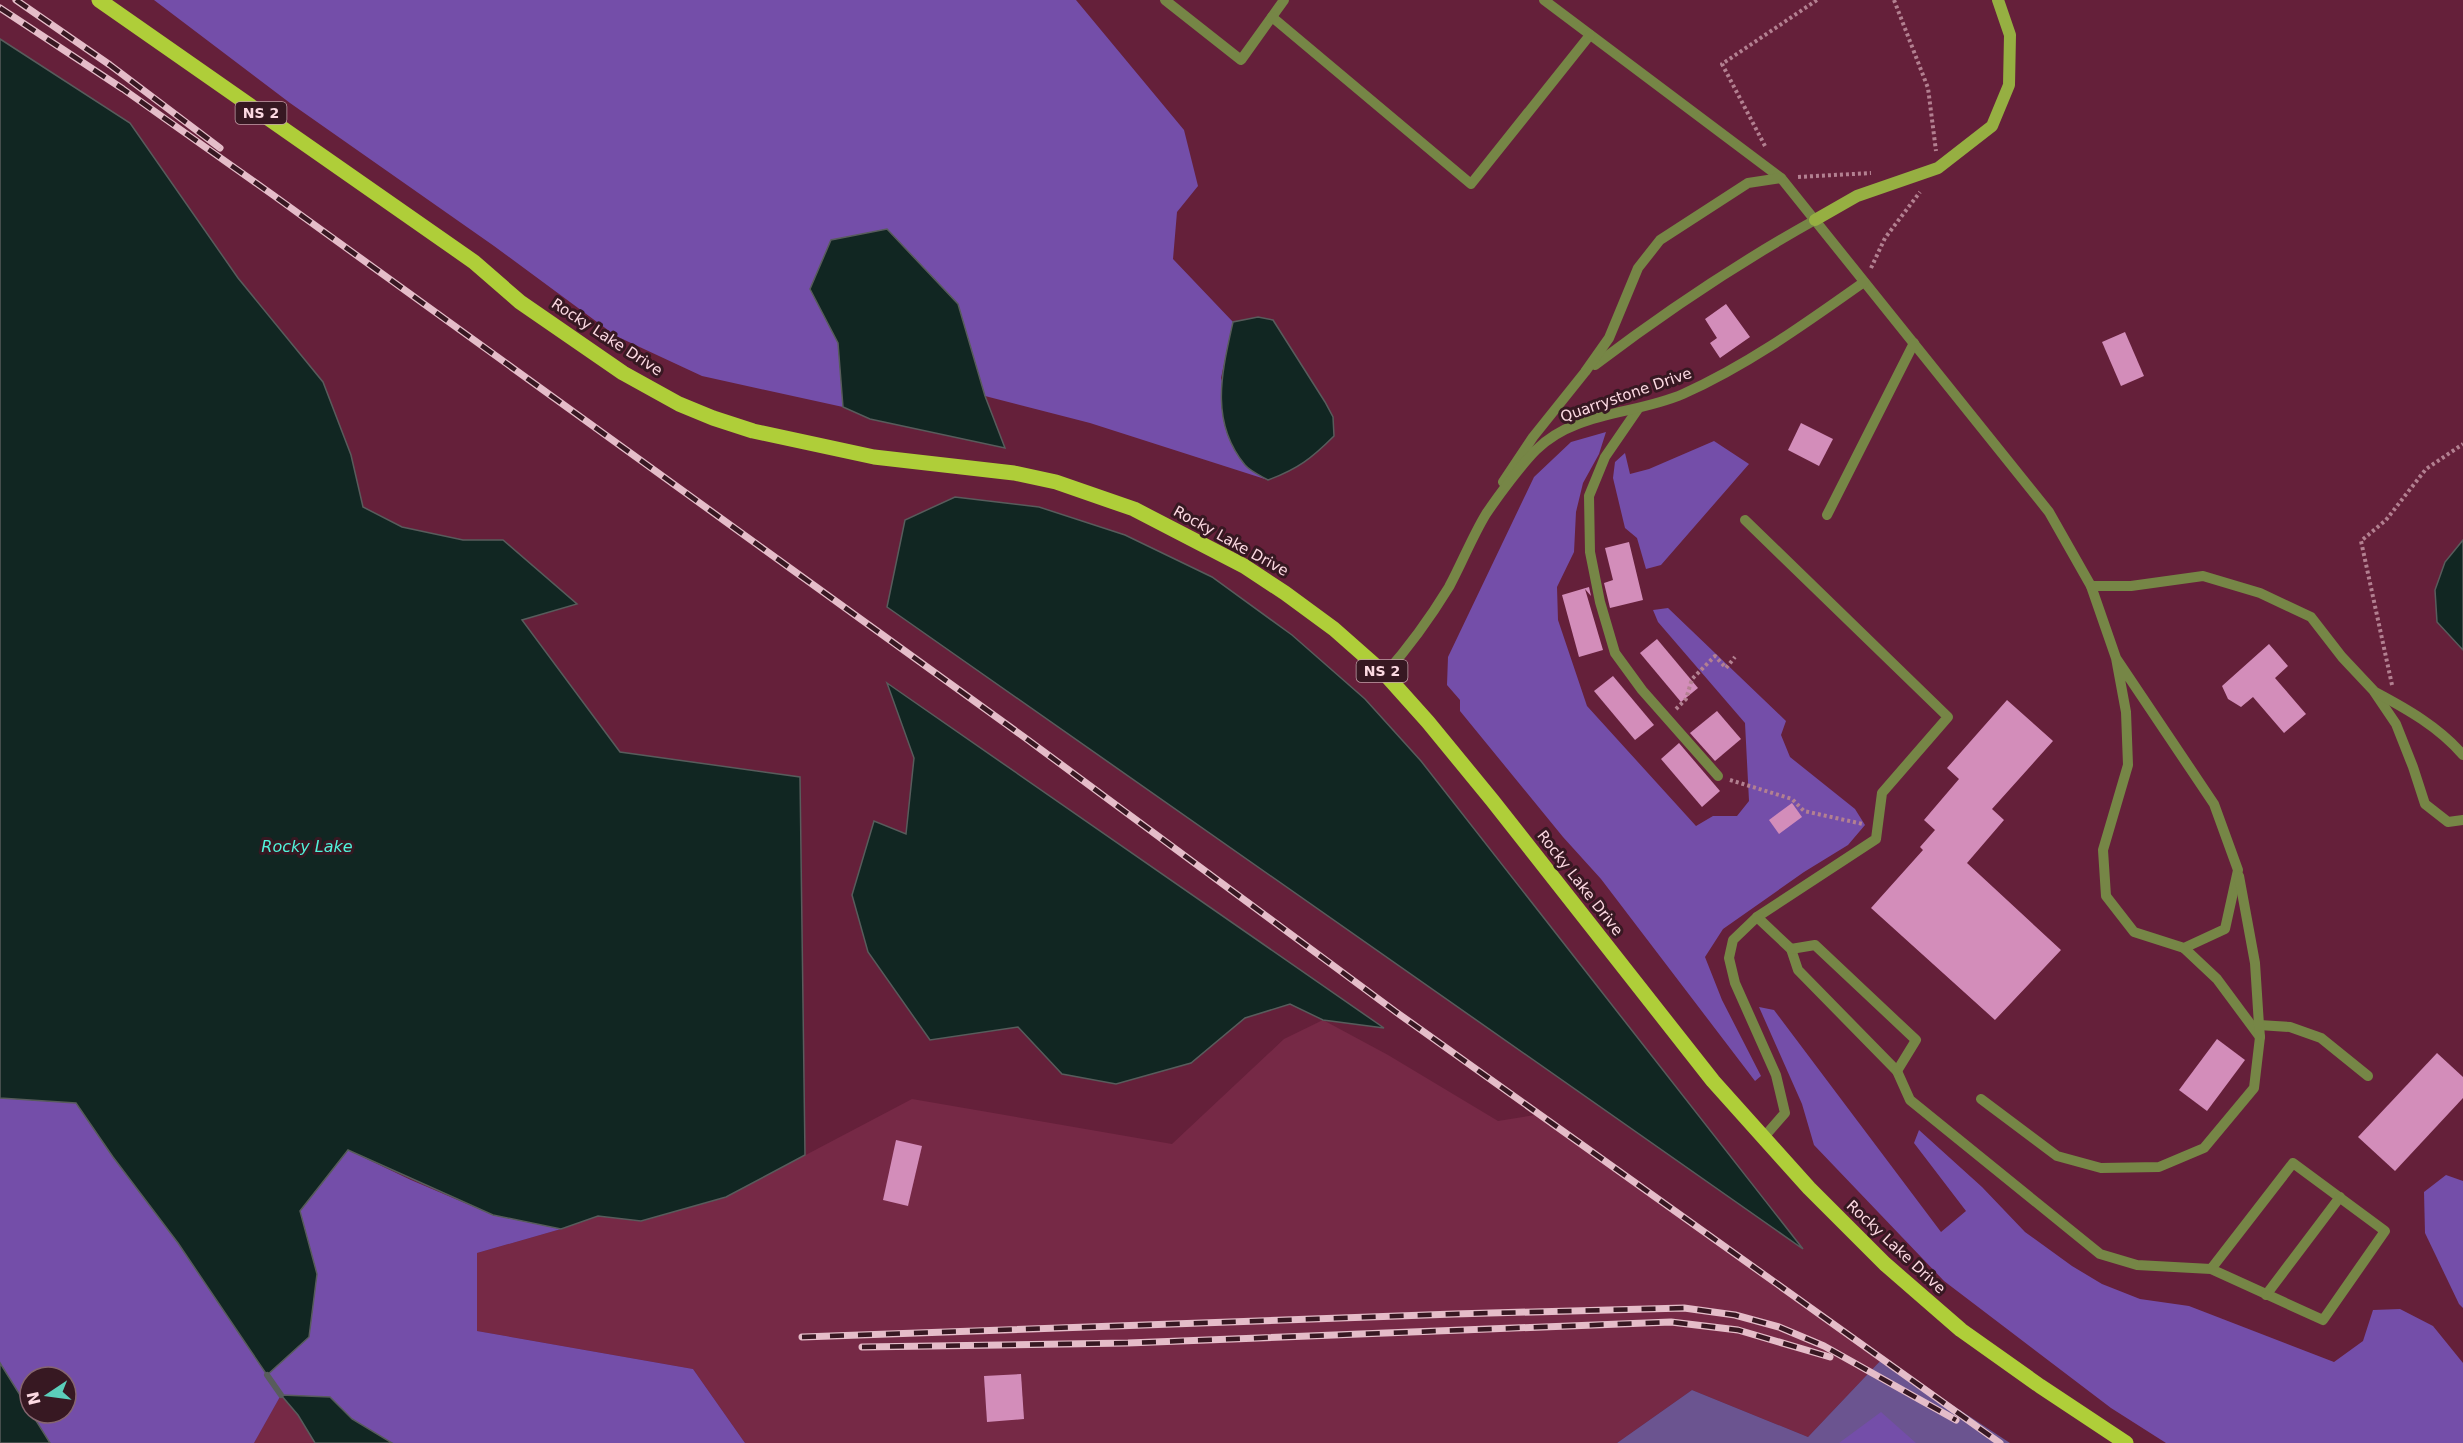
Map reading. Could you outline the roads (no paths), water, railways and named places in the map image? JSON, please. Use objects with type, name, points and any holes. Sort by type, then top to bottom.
[{"type":"main road","name":"Rocky Lake Drive","points":[[99,0],[474,262],[520,302],[623,372],[679,404],[753,431],[874,457],[1014,473],[1056,482],[1134,508],[1244,566],[1286,593],[1334,629],[1385,674],[1492,800],[1713,1081],[1809,1188],[1886,1264],[1953,1323],[2040,1386],[2126,1443]]},
{"type":"street","points":[[1815,220],[1857,196],[1938,168],[1992,126],[2008,85],[2010,34],[1998,0]]},
{"type":"lane","points":[[1165,0],[1241,60],[1284,0]]},
{"type":"lane","points":[[1544,0],[1781,178],[2049,512],[2091,586],[2116,658],[2126,712],[2128,765],[2103,850],[2106,896],[2134,932],[2184,948],[2217,979],[2260,1037]]},
{"type":"lane","points":[[1272,17],[1471,184],[1590,35]]},
{"type":"lane","points":[[1486,514],[1505,478],[1533,436],[1585,372],[1609,338],[1638,268],[1660,240],[1748,183],[1781,178]]},
{"type":"lane","points":[[1585,372],[1642,329],[1761,250],[1815,220]]},
{"type":"lane","name":"Quarrystone Drive","points":[[1385,674],[1415,640],[1448,587],[1486,514],[1536,450],[1552,437],[1587,420],[1638,409],[1681,395],[1722,376],[1794,331],[1864,282]]},
{"type":"lane","points":[[1827,516],[1914,344]]},
{"type":"lane","points":[[1638,409],[1605,457],[1589,496],[1590,552],[1600,602],[1615,653],[1642,690],[1718,776]]},
{"type":"lane","points":[[1744,520],[1948,717],[1882,793],[1876,839],[1758,917],[1733,940],[1729,958],[1735,982],[1776,1076],[1785,1113],[1764,1137]]},
{"type":"lane","points":[[2091,586],[2132,586],[2203,576],[2260,593],[2312,617],[2342,657],[2373,690],[2396,724],[2425,804],[2448,822],[2463,820]]},
{"type":"lane","points":[[1981,1099],[2057,1156],[2100,1168],[2159,1167],[2204,1148],[2253,1088],[2260,1037],[2255,963],[2238,870],[2214,804],[2116,658]]},
{"type":"lane","points":[[2373,690],[2414,713],[2452,742],[2463,755]]},
{"type":"lane","points":[[2184,948],[2225,929],[2238,870]]},
{"type":"lane","points":[[1758,917],[1791,949],[1798,970],[1898,1071],[1910,1100],[2100,1254],[2137,1265],[2211,1269],[2323,1320],[2385,1231],[2293,1163],[2211,1269]]},
{"type":"lane","points":[[1791,949],[1815,945],[1916,1040],[1898,1071]]},
{"type":"lane","points":[[2259,1024],[2290,1027],[2321,1038],[2367,1076]]},
{"type":"lane","points":[[2266,1294],[2340,1197]]},
{"type":"water","name":"Rocky Lake","points":[[0,39],[130,123],[238,278],[323,382],[351,455],[363,507],[402,527],[463,540],[503,540],[577,604],[522,620],[620,752],[800,777],[805,1155],[726,1197],[641,1221],[598,1216],[561,1229],[493,1215],[348,1150],[300,1211],[317,1274],[309,1337],[267,1375],[178,1243],[113,1157],[76,1103],[0,1098]]},
{"type":"water","points":[[887,229],[958,304],[985,396],[1005,448],[870,419],[843,407],[838,343],[810,289],[831,240]]},
{"type":"water","points":[[1258,317],[1273,320],[1333,417],[1334,436],[1326,444],[1296,467],[1268,480],[1245,465],[1226,431],[1222,414],[1222,378],[1233,322]]},
{"type":"water","points":[[955,497],[1039,507],[1125,535],[1212,577],[1292,635],[1365,699],[1421,761],[1803,1249],[887,607],[905,520]]},
{"type":"water","points":[[2463,540],[2463,650],[2437,622],[2435,590],[2445,562]]},
{"type":"water","points":[[887,683],[1384,1028],[1323,1020],[1290,1004],[1245,1018],[1191,1063],[1116,1084],[1062,1074],[1018,1027],[930,1040],[868,952],[852,895],[874,821],[906,834],[914,758]]},
{"type":"water","points":[[0,1363],[18,1392],[18,1425],[39,1425],[50,1443],[0,1443]]},
{"type":"water","points":[[281,1395],[330,1397],[352,1419],[392,1443],[315,1443],[298,1415]]},
{"type":"waterway","points":[[267,1375],[281,1395]]},
{"type":"railway","points":[[16,0],[110,65],[220,148]]},
{"type":"railway","points":[[0,8],[123,89],[273,195],[1024,737],[1396,1012],[2000,1443]]},
{"type":"railway","points":[[802,1337],[1684,1308],[1735,1315],[1779,1327],[1824,1346],[1956,1420]]},
{"type":"railway","points":[[862,1347],[1128,1343],[1671,1322],[1738,1330],[1830,1357]]}]
